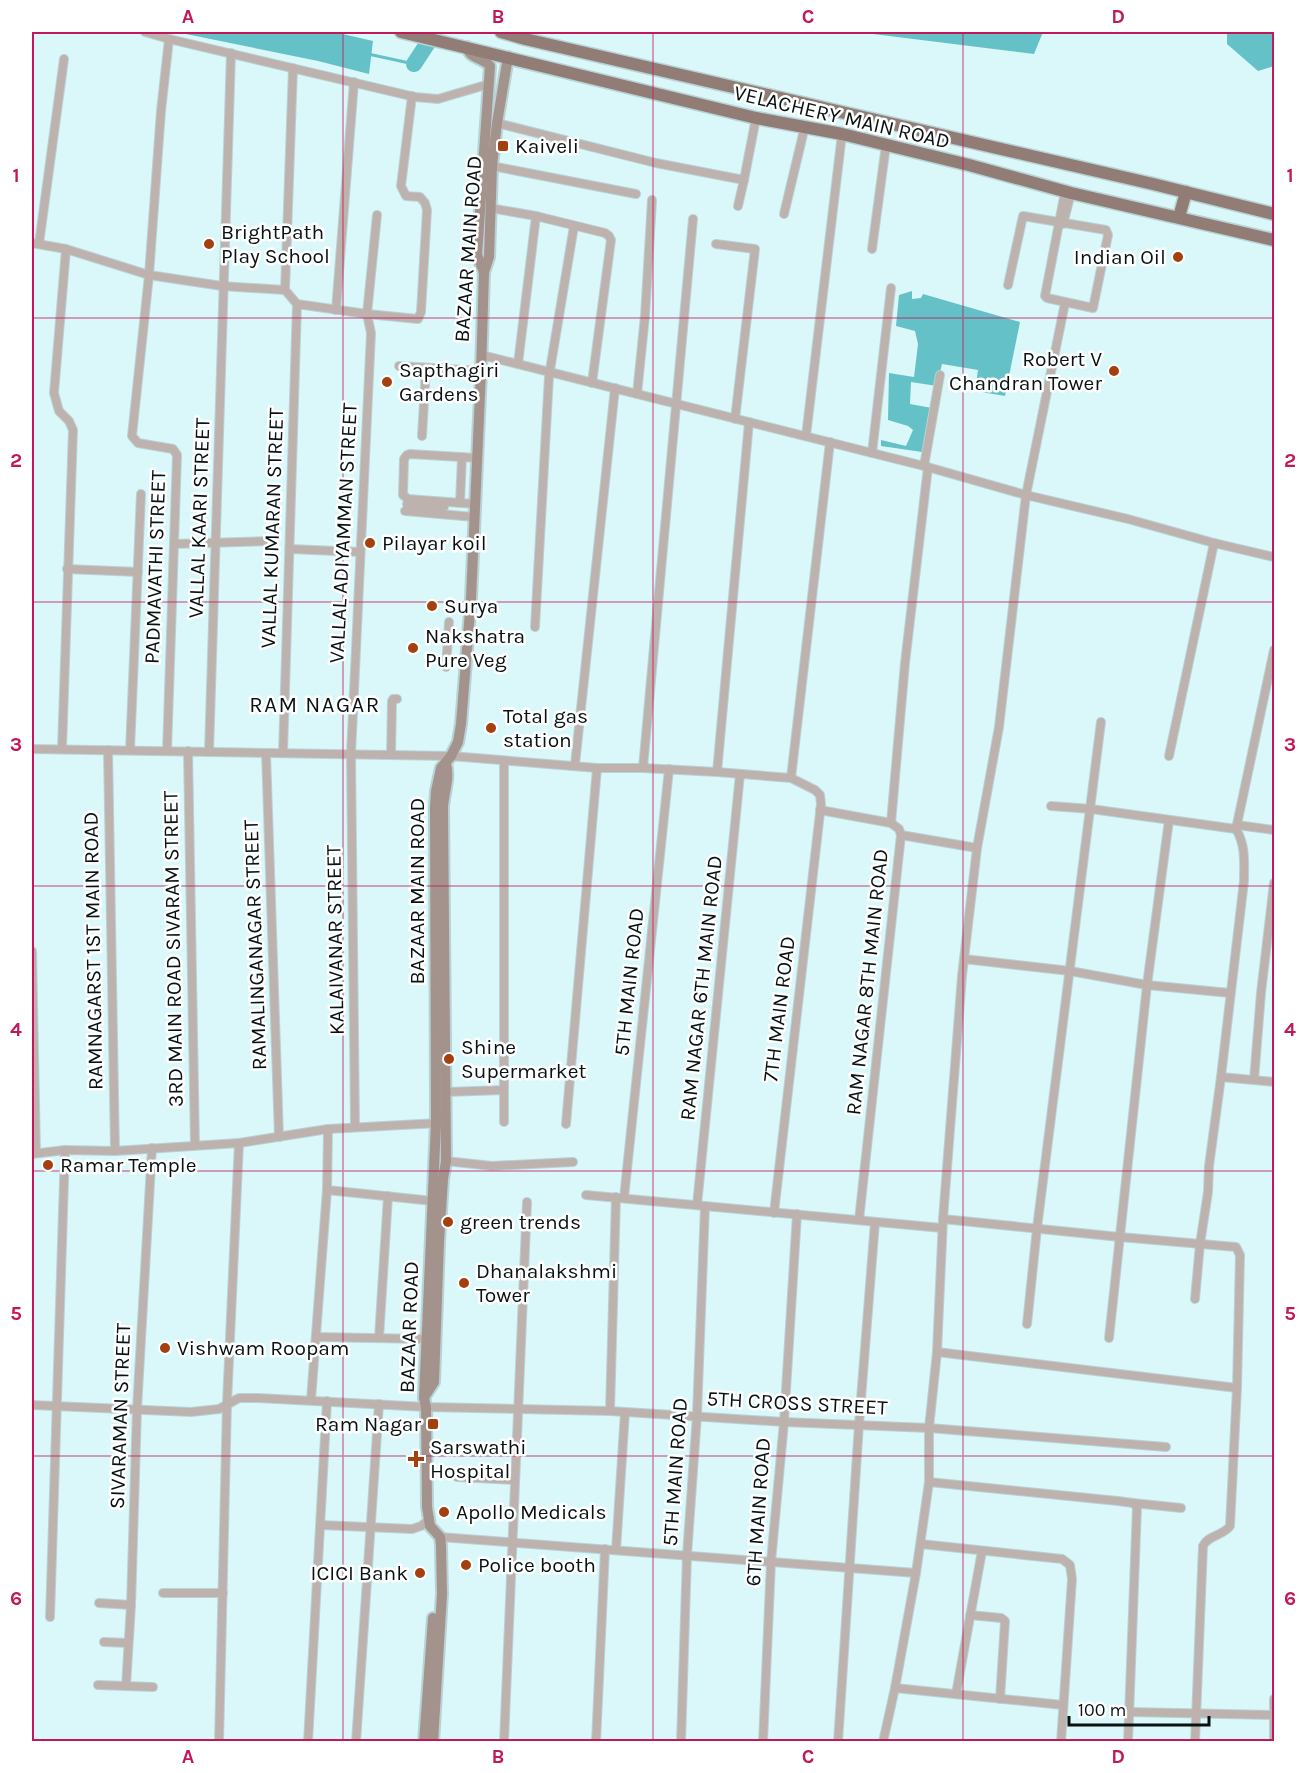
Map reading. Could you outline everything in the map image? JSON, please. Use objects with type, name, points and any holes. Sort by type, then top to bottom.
[{"type":"main road","name":"VELACHERY MAIN ROAD","points":[[400,32],[756,118],[842,134],[1068,192],[1275,240]]},
{"type":"main road","name":"VELACHERY MAIN ROAD","points":[[501,32],[1275,214]]},
{"type":"main road","points":[[467,47],[472,56],[487,62],[490,66],[477,255],[484,272]]},
{"type":"main road","name":"BAZAAR MAIN ROAD","points":[[441,1122],[435,808],[441,768],[449,760],[458,742],[462,724],[475,510],[484,272],[489,257],[492,166],[508,57]]},
{"type":"main road","points":[[1179,217],[1186,192]]},
{"type":"main road","points":[[425,1403],[434,1382],[443,1179],[446,1161],[441,1122],[446,1092],[443,807],[449,760]]},
{"type":"main road","name":"BAZAAR ROAD","points":[[433,1742],[442,1594],[441,1545],[429,1520],[426,1489],[425,1403],[433,1201],[441,1122]]},
{"type":"main road","name":"BAZAAR ROAD","points":[[424,1742],[436,1586],[437,1534]]},
{"type":"street","points":[[145,32],[412,96],[438,99],[489,84]]},
{"type":"street","points":[[149,275],[161,111],[170,39]]},
{"type":"street","name":"VALLAL KAARI STREET","points":[[209,752],[231,53]]},
{"type":"street","points":[[64,59],[35,243],[66,249],[149,275],[222,286],[285,290]]},
{"type":"street","points":[[293,68],[285,290],[297,304],[418,320],[421,312],[427,210],[425,202],[420,198],[406,196],[401,186],[412,96]]},
{"type":"street","points":[[336,310],[354,82]]},
{"type":"street","points":[[738,206],[756,118]]},
{"type":"street","points":[[497,123],[656,163],[744,180]]},
{"type":"street","points":[[784,214],[805,126]]},
{"type":"street","points":[[806,436],[842,134]]},
{"type":"street","points":[[872,249],[886,145]]},
{"type":"street","points":[[492,166],[636,194]]},
{"type":"street","points":[[1008,285],[1023,216],[1061,223],[1106,230],[1108,235],[1093,308],[1065,303],[1045,296],[1061,223],[1068,192]]},
{"type":"street","points":[[637,394],[645,316],[652,200]]},
{"type":"street","points":[[490,208],[536,216],[605,233],[612,240],[592,383]]},
{"type":"street","name":"VALLAL ADIYAMMAN STREET","points":[[351,754],[371,333],[367,314],[376,215]]},
{"type":"street","points":[[518,364],[536,216]]},
{"type":"street","points":[[643,768],[693,219]]},
{"type":"street","points":[[535,627],[549,372],[574,226]]},
{"type":"street","points":[[716,244],[755,249],[735,418]]},
{"type":"street","points":[[62,749],[72,430],[69,421],[59,411],[54,393],[66,249]]},
{"type":"street","name":"PADMAVATHI STREET","points":[[149,275],[132,436],[138,443],[176,451],[167,751]]},
{"type":"street","points":[[872,453],[891,288]]},
{"type":"street","points":[[883,1742],[916,1573],[929,1482],[929,1428],[937,1352],[942,1228],[964,959],[976,848],[999,727],[1026,495],[1065,303]]},
{"type":"street","name":"VALLAL KUMARAN STREET","points":[[283,753],[297,304]]},
{"type":"street","points":[[482,355],[926,466],[1026,495],[1275,557]]},
{"type":"street","points":[[399,366],[481,371]]},
{"type":"street","points":[[422,436],[426,368]]},
{"type":"street","points":[[891,823],[926,466],[940,375]]},
{"type":"street","points":[[575,765],[615,388]]},
{"type":"street","points":[[717,771],[749,422]]},
{"type":"street","points":[[790,778],[830,442]]},
{"type":"street","points":[[475,510],[460,503],[405,497],[403,495],[404,459],[410,454],[477,458]]},
{"type":"street","points":[[460,503],[462,457]]},
{"type":"street","points":[[130,750],[141,494]]},
{"type":"street","points":[[406,508],[475,510]]},
{"type":"street","points":[[174,544],[272,541]]},
{"type":"street","points":[[1169,756],[1214,543]]},
{"type":"street","points":[[290,549],[360,552]]},
{"type":"street","points":[[67,568],[138,572]]},
{"type":"street","points":[[446,667],[449,622]]},
{"type":"street","points":[[448,638],[468,640]]},
{"type":"street","points":[[1195,1299],[1244,881],[1245,850],[1237,827],[1275,650]]},
{"type":"street","points":[[391,755],[392,701],[397,699]]},
{"type":"street","points":[[1027,1324],[1101,722]]},
{"type":"street","points":[[32,749],[391,755],[597,768],[717,771],[790,778],[818,792],[821,798],[820,810]]},
{"type":"street","name":"RAMNAGARST 1ST MAIN ROAD","points":[[108,750],[115,1151]]},
{"type":"street","name":"3RD MAIN ROAD SIVARAM STREET","points":[[188,751],[195,1145]]},
{"type":"street","name":"RAMALINGANAGAR STREET","points":[[266,753],[279,1137]]},
{"type":"street","name":"KALAIVANAR STREET","points":[[351,754],[355,1126]]},
{"type":"street","points":[[504,761],[504,1122]]},
{"type":"street","points":[[566,1124],[597,768]]},
{"type":"street","name":"5TH MAIN ROAD","points":[[610,1411],[620,1198],[669,769]]},
{"type":"street","name":"RAM NAGAR 6TH MAIN ROAD","points":[[701,1205],[740,774]]},
{"type":"street","points":[[1051,806],[1275,830]]},
{"type":"street","name":"RAM NAGAR 8TH MAIN ROAD","points":[[820,810],[891,823],[899,829],[901,835],[860,1220]]},
{"type":"street","name":"7TH MAIN ROAD","points":[[774,1213],[820,810]]},
{"type":"street","points":[[1109,1338],[1147,985],[1169,820]]},
{"type":"street","points":[[901,835],[976,848]]},
{"type":"street","points":[[1254,1080],[1261,993],[1275,883]]},
{"type":"street","points":[[32,951],[34,1153],[65,1150],[115,1151],[239,1143],[355,1126],[441,1122]]},
{"type":"street","points":[[964,959],[1070,971],[1147,985],[1230,993]]},
{"type":"street","points":[[1221,1077],[1275,1082]]},
{"type":"street","points":[[446,1092],[504,1090]]},
{"type":"street","points":[[311,1400],[327,1190],[328,1129]]},
{"type":"street","points":[[219,1742],[227,1403],[239,1143]]},
{"type":"street","name":"SIVARAMAN STREET","points":[[126,1686],[137,1409],[152,1148]]},
{"type":"street","points":[[50,1617],[65,1150]]},
{"type":"street","points":[[446,1161],[492,1166],[573,1162]]},
{"type":"street","points":[[327,1190],[433,1201]]},
{"type":"street","points":[[586,1195],[942,1228]]},
{"type":"street","points":[[379,1338],[388,1196]]},
{"type":"street","points":[[504,1742],[527,1202]]},
{"type":"street","name":"5TH MAIN ROAD","points":[[681,1742],[687,1556],[697,1415],[701,1205]]},
{"type":"street","name":"6TH MAIN ROAD","points":[[763,1742],[771,1562],[784,1422],[797,1214]]},
{"type":"street","points":[[943,1219],[1120,1238],[1236,1247],[1240,1255],[1237,1388],[1230,1526],[1224,1532],[1205,1541],[1203,1546],[1195,1742]]},
{"type":"street","points":[[838,1742],[875,1222]]},
{"type":"street","points":[[317,1337],[426,1339]]},
{"type":"street","points":[[937,1352],[1237,1388]]},
{"type":"street","name":"5TH CROSS STREET","points":[[32,1405],[201,1412],[219,1409],[239,1398],[379,1404],[425,1403],[518,1410],[610,1411],[929,1428],[1166,1447]]},
{"type":"street","points":[[308,1742],[327,1401]]},
{"type":"street","points":[[356,1742],[379,1404]]},
{"type":"street","points":[[616,1550],[625,1412]]},
{"type":"street","points":[[457,1477],[515,1480]]},
{"type":"street","points":[[929,1482],[1181,1509]]},
{"type":"street","points":[[1128,1742],[1137,1507],[1133,1503]]},
{"type":"street","points":[[321,1525],[412,1529],[429,1520]]},
{"type":"street","points":[[437,1534],[513,1542],[916,1573]]},
{"type":"street","points":[[921,1544],[1062,1560],[1070,1565],[1072,1579],[1061,1742]]},
{"type":"street","points":[[596,1742],[605,1549]]},
{"type":"street","points":[[956,1694],[982,1551]]},
{"type":"street","points":[[163,1593],[223,1593]]},
{"type":"street","points":[[99,1603],[130,1605]]},
{"type":"street","points":[[970,1615],[1002,1618],[1005,1621],[1000,1699]]},
{"type":"street","points":[[104,1642],[128,1644]]},
{"type":"street","points":[[98,1685],[153,1687]]},
{"type":"street","points":[[895,1688],[1063,1705]]},
{"type":"street","points":[[1274,1742],[1275,1700]]},
{"type":"street","points":[[1129,1712],[1274,1715]]},
{"type":"water","points":[[176,32],[334,32],[373,41],[369,74],[318,61]]},
{"type":"water","points":[[857,32],[1043,32],[1034,54]]},
{"type":"water","points":[[1227,32],[1274,32],[1274,66],[1258,71],[1227,44]]},
{"type":"water","points":[[912,291],[912,299],[921,298],[923,294],[1020,322],[1005,396],[975,391],[978,370],[942,364],[937,386],[911,382],[910,404],[932,408],[922,452],[881,446],[881,440],[906,446],[913,430],[908,426],[888,420],[889,373],[914,377],[918,344],[915,331],[896,326],[899,295]]},
{"type":"waterway","points":[[414,64],[435,32]]},
{"type":"waterway","points":[[368,54],[414,64]]},
{"type":"place","name":"Kaiveli","points":[[503,146]]},
{"type":"place","name":"BrightPath Play School","points":[[209,244]]},
{"type":"place","name":"Indian Oil","points":[[1178,257]]},
{"type":"place","name":"Robert V Chandran Tower","points":[[1114,371]]},
{"type":"place","name":"Sapthagiri Gardens","points":[[387,382]]},
{"type":"place","name":"Pilayar koil","points":[[370,543]]},
{"type":"place","name":"Surya","points":[[432,606]]},
{"type":"place","name":"Nakshatra Pure Veg","points":[[413,648]]},
{"type":"place","name":"Total gas station","points":[[491,728]]},
{"type":"place","name":"Shine Supermarket","points":[[449,1059]]},
{"type":"place","name":"Ramar Temple","points":[[48,1165]]},
{"type":"place","name":"green trends","points":[[448,1222]]},
{"type":"place","name":"Dhanalakshmi Tower","points":[[464,1283]]},
{"type":"place","name":"Vishwam Roopam","points":[[165,1348]]},
{"type":"place","name":"Ram Nagar","points":[[433,1424]]},
{"type":"place","name":"Sarswathi Hospital","points":[[416,1459]]},
{"type":"place","name":"Apollo Medicals","points":[[444,1512]]},
{"type":"place","name":"Police booth","points":[[466,1565]]},
{"type":"place","name":"ICICI Bank","points":[[420,1573]]},
{"type":"district","name":"RAM NAGAR","points":[[315,705]]}]
